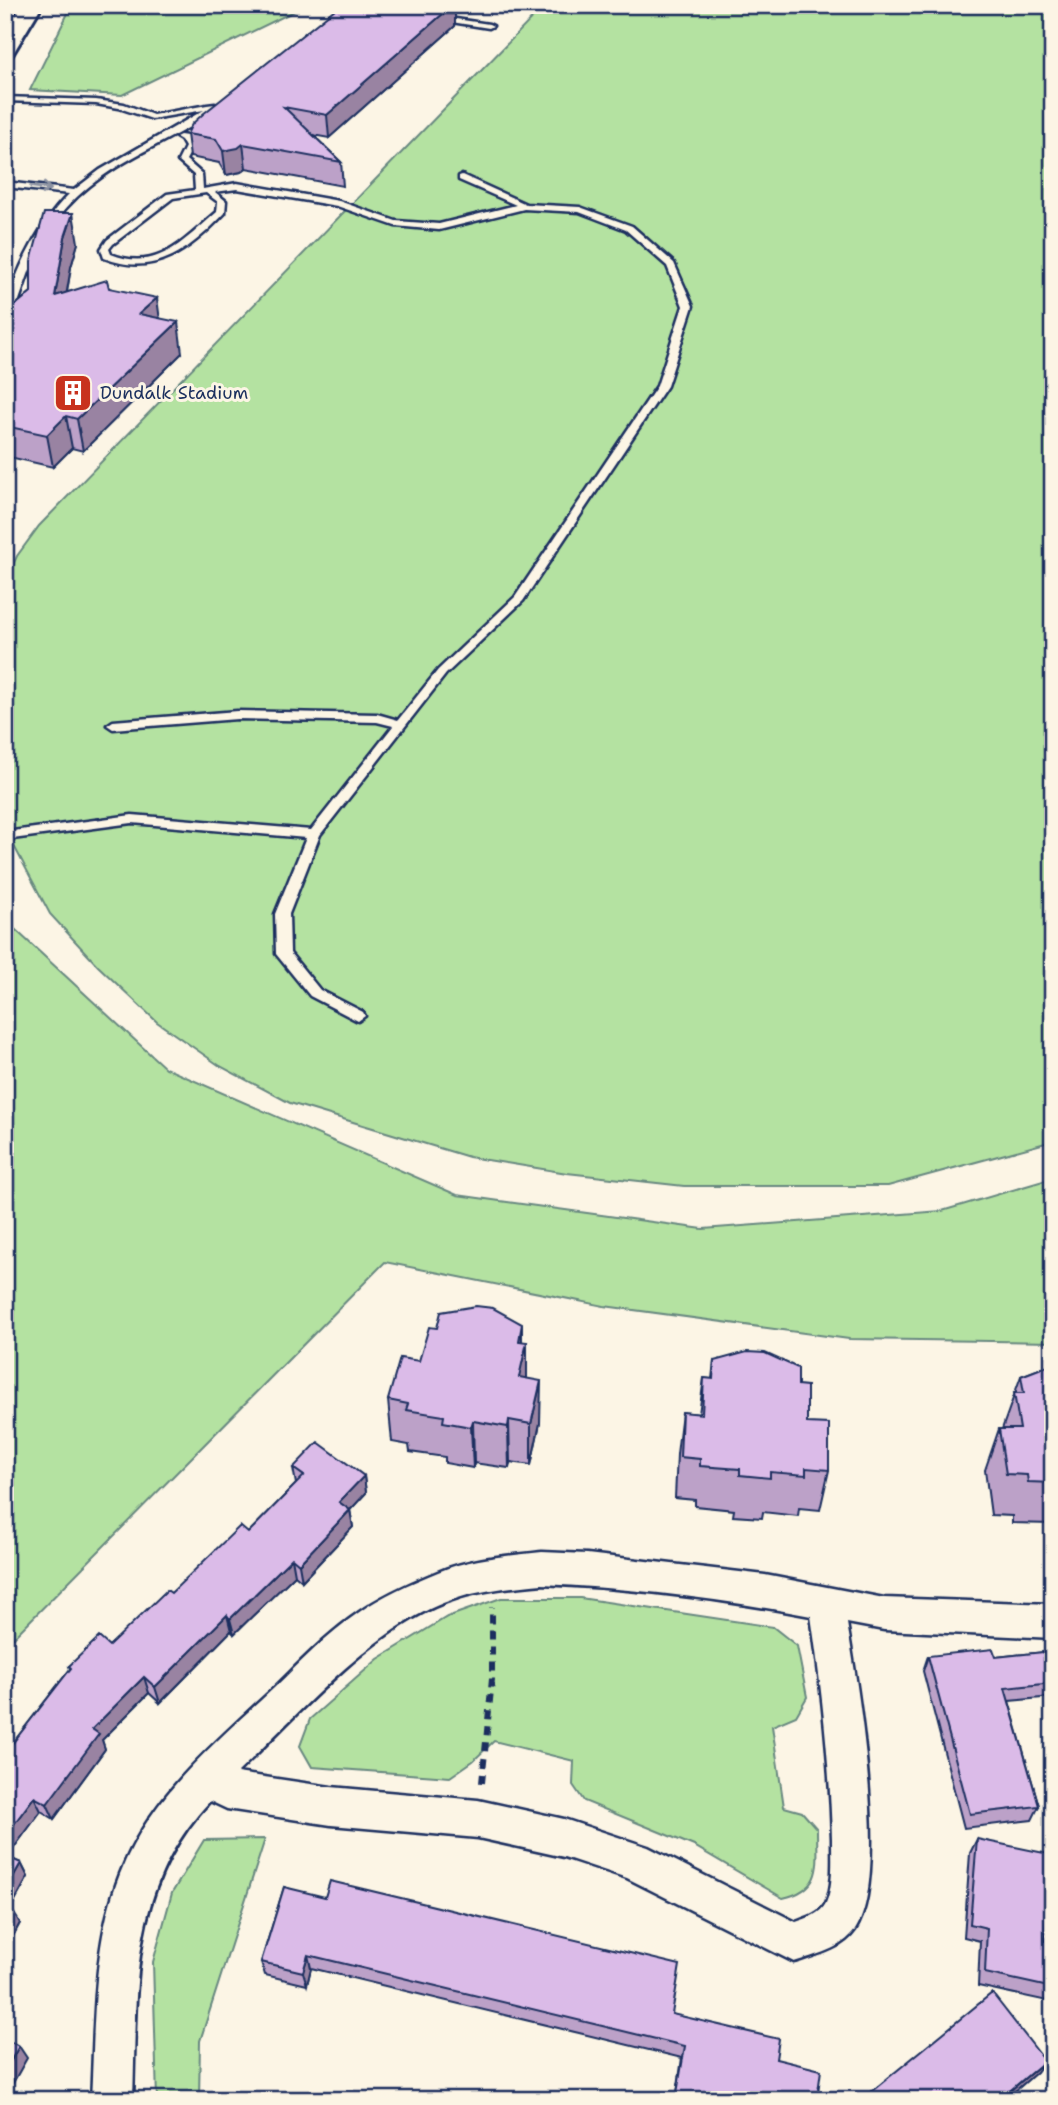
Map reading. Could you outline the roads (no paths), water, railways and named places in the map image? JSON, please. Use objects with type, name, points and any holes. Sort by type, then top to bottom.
[{"type":"main road","points":[[5,51],[32,5]]},
{"type":"street","points":[[111,2100],[118,1965],[138,1877],[176,1811],[343,1647],[371,1624],[451,1583],[492,1573],[542,1568],[587,1570],[765,1591],[884,1614],[1053,1621]]},
{"type":"street","points":[[206,1779],[227,1790],[331,1806],[478,1819],[564,1838],[634,1861],[794,1942],[825,1932],[844,1912],[851,1871],[848,1784],[827,1603]]},
{"type":"lane","points":[[428,16],[489,26]]},
{"type":"lane","points":[[5,325],[24,267],[47,225],[78,193],[105,170],[189,125],[227,97]]},
{"type":"lane","points":[[5,99],[96,102],[121,106],[152,117],[183,114],[216,105]]},
{"type":"lane","points":[[152,117],[155,141]]},
{"type":"lane","points":[[180,137],[188,144],[182,161],[198,174],[204,191],[222,201],[221,213],[169,256],[142,265],[122,263],[107,256],[105,249],[110,242],[162,200],[177,194],[204,191],[237,186],[339,204],[395,223],[439,227],[524,206],[580,210],[629,228],[671,265],[688,306],[662,386],[519,598],[442,672],[314,834],[282,914],[283,954],[315,993],[358,1016]]},
{"type":"lane","points":[[462,178],[524,206]]},
{"type":"lane","points":[[5,184],[78,193]]},
{"type":"lane","points":[[113,725],[237,715],[377,718],[401,724]]},
{"type":"lane","points":[[5,836],[132,819],[314,834]]},
{"type":"place","name":"Dundalk Stadium","points":[[73,393]]}]
